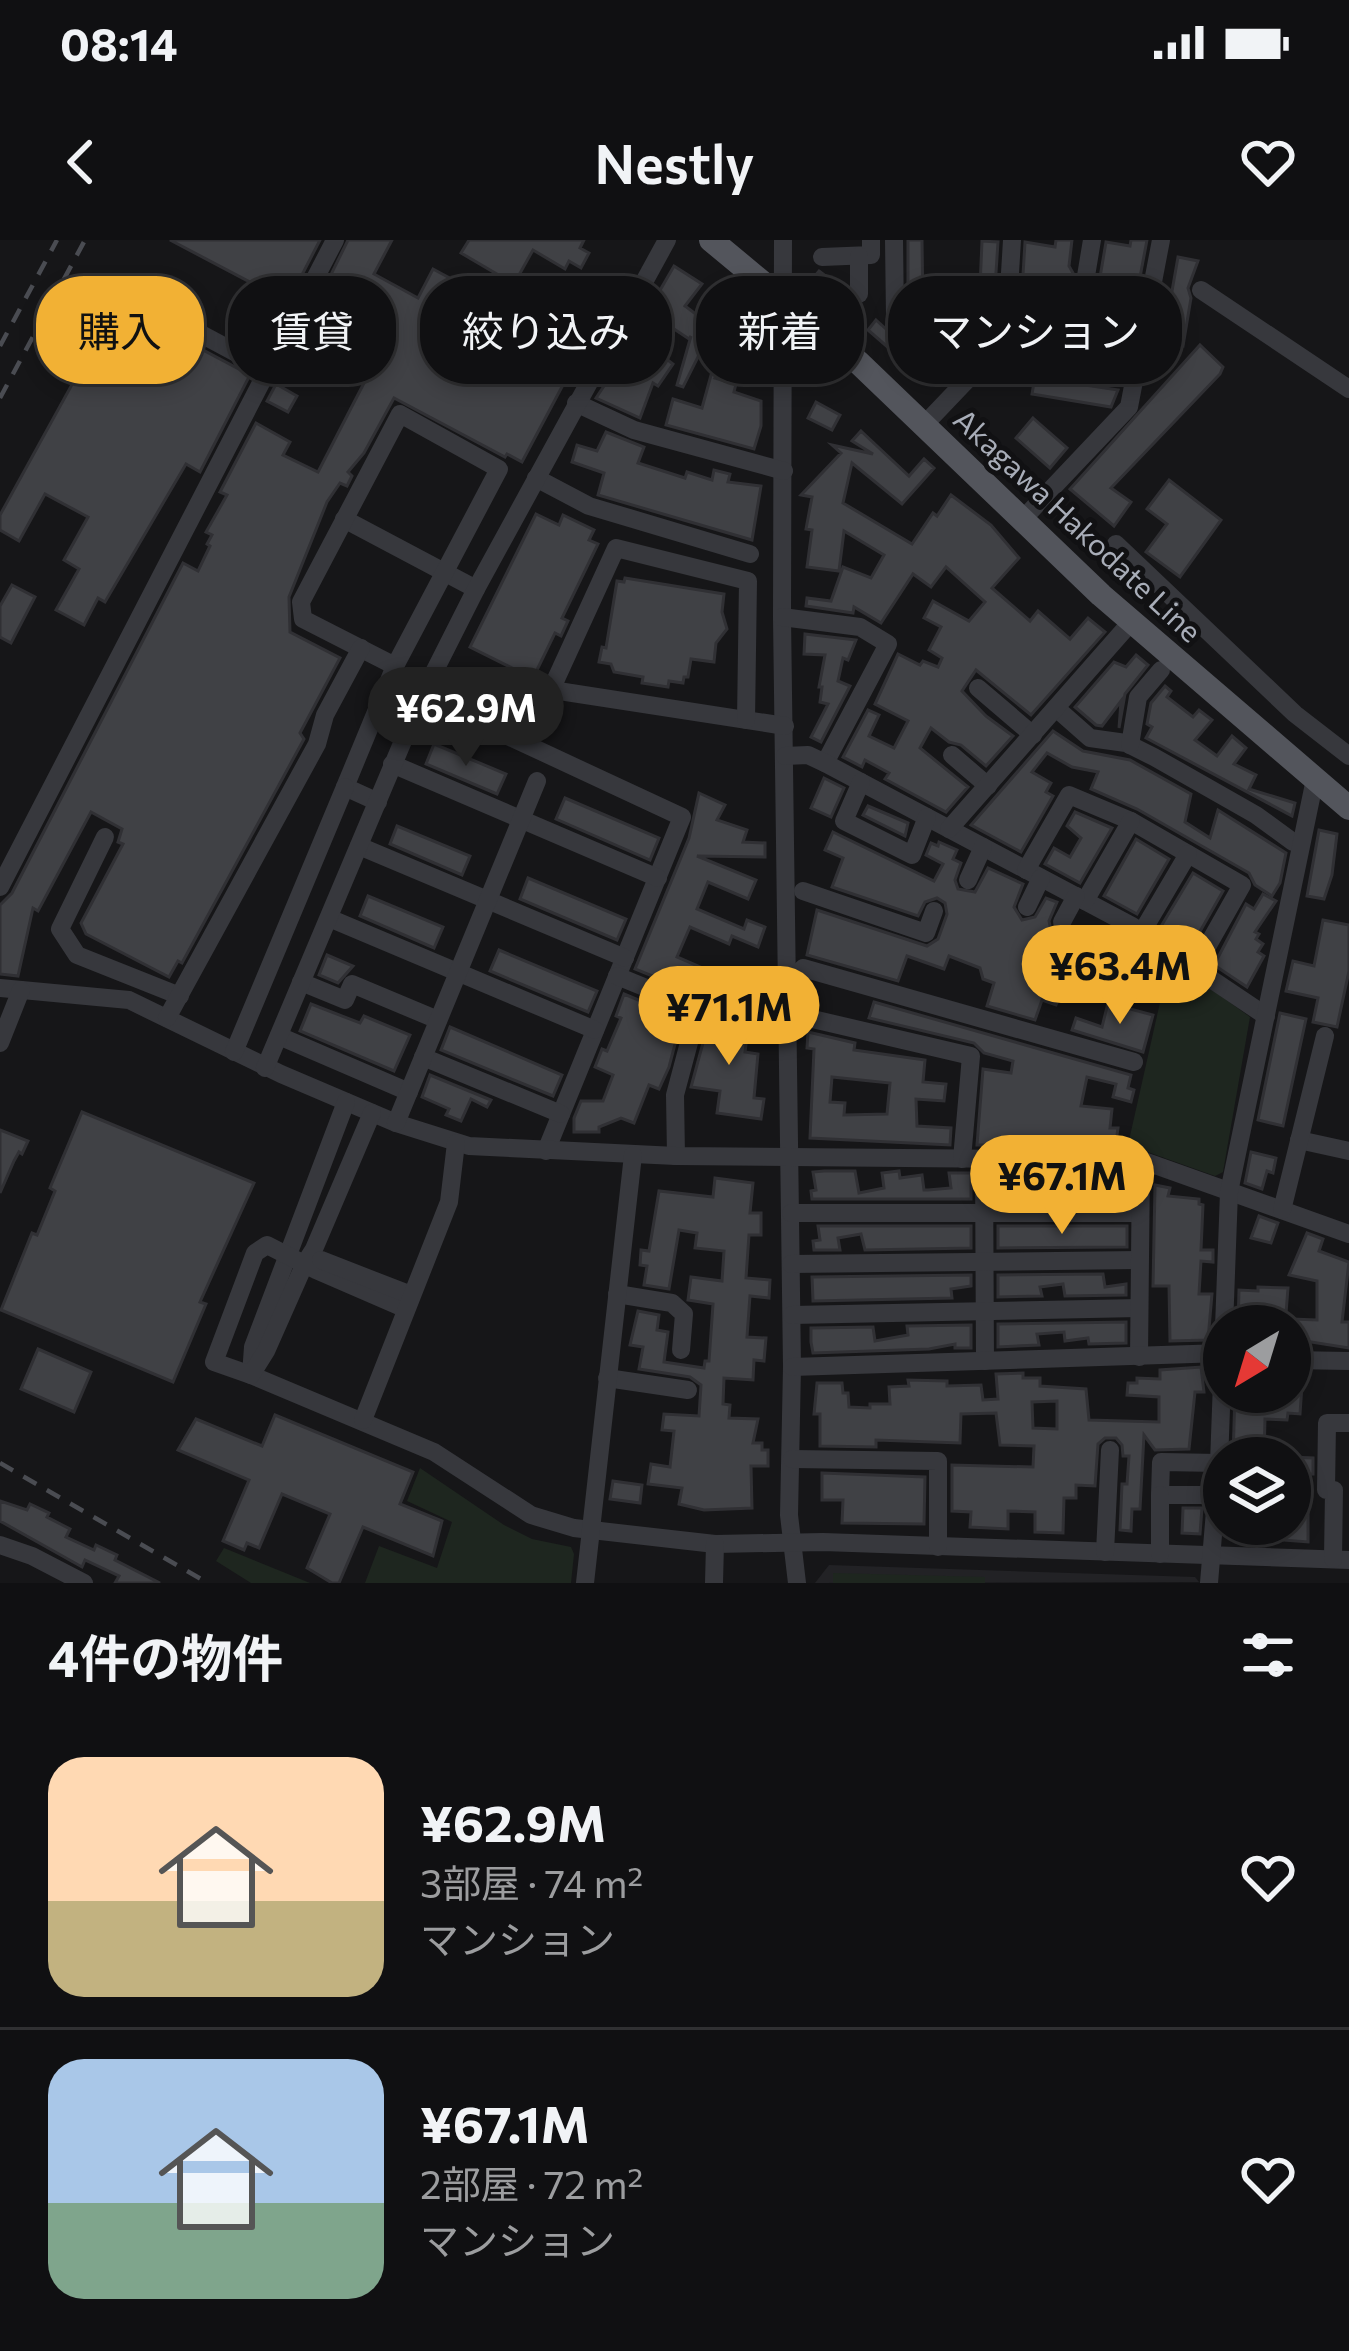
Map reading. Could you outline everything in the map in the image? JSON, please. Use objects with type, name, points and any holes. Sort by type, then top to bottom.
[{"type":"main road","name":"Akagawa Hakodate Line","points":[[712,240],[753,276]]},
{"type":"main road","name":"Akagawa Hakodate Line","points":[[864,368],[1132,622],[1349,808]]},
{"type":"street","points":[[317,276],[335,240]]},
{"type":"street","points":[[266,1068],[422,696],[667,240],[654,240]]},
{"type":"street","points":[[783,240],[784,276]]},
{"type":"street","points":[[894,240],[894,276]]},
{"type":"street","points":[[924,425],[1006,339],[1012,240]]},
{"type":"street","points":[[1086,276],[1092,240]]},
{"type":"street","points":[[1154,276],[1161,240]]},
{"type":"street","points":[[822,257],[865,248]]},
{"type":"street","points":[[1201,290],[1349,389]]},
{"type":"street","points":[[0,887],[263,384]]},
{"type":"street","points":[[784,384],[792,1315],[789,1515],[797,1583]]},
{"type":"street","points":[[1022,520],[1129,407],[1135,384]]},
{"type":"street","points":[[576,404],[634,430],[784,471]]},
{"type":"street","points":[[234,1052],[395,666],[499,469],[400,414],[301,602],[303,619],[395,666]]},
{"type":"street","points":[[536,478],[589,506],[750,554]]},
{"type":"street","points":[[344,519],[476,589]]},
{"type":"street","points":[[1116,544],[1295,714],[1349,756]]},
{"type":"street","points":[[551,690],[616,548],[748,580],[746,720]]},
{"type":"street","points":[[748,622],[860,627],[888,644],[825,763]]},
{"type":"street","points":[[949,829],[1132,622]]},
{"type":"street","points":[[167,1018],[316,744],[325,715],[361,648]]},
{"type":"street","points":[[1130,745],[1138,697],[1161,670]]},
{"type":"street","points":[[475,678],[785,726]]},
{"type":"street","points":[[978,688],[1033,735]]},
{"type":"street","points":[[422,696],[682,817],[546,1151]]},
{"type":"street","points":[[1056,708],[1090,738],[1130,745],[1256,814],[1293,842]]},
{"type":"street","points":[[785,756],[808,755],[825,763],[1081,898],[1142,932],[1266,1016]]},
{"type":"street","points":[[952,755],[988,786]]},
{"type":"street","points":[[392,764],[658,878]]},
{"type":"street","points":[[1225,1305],[1229,1192],[1315,779]]},
{"type":"street","points":[[396,1123],[537,782]]},
{"type":"street","points":[[861,782],[844,821],[912,855],[927,818]]},
{"type":"street","points":[[345,787],[377,802]]},
{"type":"street","points":[[1027,907],[1034,874],[1069,795],[1131,821],[1242,885],[1186,963],[1158,992]]},
{"type":"street","points":[[1062,922],[1131,821]]},
{"type":"street","points":[[105,837],[60,929],[77,955],[180,996]]},
{"type":"street","points":[[359,846],[488,901],[698,1009],[675,1095],[676,1156]]},
{"type":"street","points":[[968,880],[983,848]]},
{"type":"street","points":[[1142,932],[1188,854]]},
{"type":"street","points":[[803,891],[926,933],[934,911]]},
{"type":"street","points":[[329,918],[595,1030]]},
{"type":"street","points":[[278,950],[310,963]]},
{"type":"street","points":[[803,968],[1134,1062]]},
{"type":"street","points":[[302,982],[345,1000],[352,984],[438,1020]]},
{"type":"street","points":[[0,988],[129,1000],[266,1068],[456,1143],[633,1155],[1141,1160],[1349,1234]]},
{"type":"street","points":[[0,1043],[21,990]]},
{"type":"street","points":[[804,1018],[971,1056],[962,1159]]},
{"type":"street","points":[[279,1036],[409,1092]]},
{"type":"street","points":[[1282,1210],[1325,1036]]},
{"type":"street","points":[[423,1057],[561,1114]]},
{"type":"street","points":[[297,1259],[346,1102]]},
{"type":"street","points":[[251,1375],[253,1347],[372,1113]]},
{"type":"street","points":[[1299,1140],[1349,1151]]},
{"type":"street","points":[[364,1420],[449,1202],[456,1143]]},
{"type":"street","points":[[586,1583],[633,1155]]},
{"type":"street","points":[[984,1159],[986,1361]]},
{"type":"street","points":[[1139,1357],[1141,1160]]},
{"type":"street","points":[[791,1213],[1141,1213]]},
{"type":"street","points":[[409,1302],[267,1245],[255,1253],[214,1362],[434,1452],[531,1515],[590,1530],[715,1544],[1341,1559],[1342,1490],[1326,1490],[1328,1423],[1349,1423]]},
{"type":"street","points":[[791,1264],[1139,1260]]},
{"type":"street","points":[[617,1294],[672,1304],[684,1314],[681,1350]]},
{"type":"street","points":[[792,1315],[1139,1307]]},
{"type":"street","points":[[792,1366],[1203,1356]]},
{"type":"street","points":[[1311,1360],[1349,1361]]},
{"type":"street","points":[[607,1378],[688,1390]]},
{"type":"street","points":[[1105,1552],[1110,1450]]},
{"type":"street","points":[[791,1459],[938,1461],[938,1547]]},
{"type":"street","points":[[1160,1554],[1161,1462],[1203,1463]]},
{"type":"street","points":[[1160,1495],[1203,1495]]},
{"type":"street","points":[[714,1583],[715,1544]]},
{"type":"street","points":[[0,1545],[51,1575],[84,1583]]},
{"type":"street","points":[[1209,1583],[1213,1545]]},
{"type":"shaded area","points":[[1179,966],[1250,1017],[1223,1172],[1215,1176],[1128,1145],[1161,998]]},
{"type":"shaded area","points":[[420,1468],[504,1525],[532,1539],[571,1547],[571,1583],[365,1583],[379,1546],[437,1568],[452,1522],[407,1501]]},
{"type":"shaded area","points":[[224,1548],[310,1583],[251,1583],[216,1561]]},
{"type":"shaded area","points":[[829,1565],[1195,1577],[1199,1582],[815,1583]]},
{"type":"shaded area","points":[[833,1573],[985,1577],[985,1583],[833,1583]]},
{"type":"building","points":[[170,240],[320,240],[301,276],[239,276]]},
{"type":"building","points":[[348,240],[392,240],[374,274],[378,276],[330,276]]},
{"type":"building","points":[[469,240],[584,240],[580,248],[589,253],[581,268],[569,261],[565,269],[533,250],[518,276],[500,276],[461,253]]},
{"type":"building","points":[[908,240],[922,240],[923,276],[908,276]]},
{"type":"building","points":[[1056,240],[1072,240],[1073,276],[1023,276],[1025,242],[1055,247]]},
{"type":"building","points":[[1131,240],[1147,240],[1140,276],[1100,276],[1106,242],[1130,246]]},
{"type":"building","points":[[982,241],[998,242],[996,276],[980,276]]},
{"type":"building","points":[[1178,257],[1198,261],[1188,288],[1191,298],[1183,346],[1182,276],[1175,276]]},
{"type":"building","points":[[674,266],[696,280],[696,292],[685,306],[696,314],[696,361],[683,387],[677,385],[691,336],[672,328],[672,276],[668,276]]},
{"type":"building","points":[[396,286],[418,298],[420,294],[420,384],[563,384],[522,462],[394,398],[348,472],[352,476],[347,486],[340,483],[327,502],[289,597],[290,632],[340,658],[300,733],[304,739],[182,963],[178,961],[169,977],[86,934],[81,923],[123,844],[118,842],[122,829],[91,812],[38,911],[33,908],[18,976],[0,974],[0,905],[12,893],[183,563],[198,571],[210,546],[212,535],[206,532],[227,495],[220,492],[256,423],[290,442],[283,455],[318,472],[363,384],[396,384]]},
{"type":"building","points":[[876,320],[888,331],[888,347],[868,330]]},
{"type":"building","points":[[1200,345],[1223,367],[1111,488],[1131,502],[1114,526],[1070,489],[1165,384],[1182,384],[1182,365]]},
{"type":"building","points":[[204,351],[228,363],[228,384],[245,384],[200,472],[186,464],[105,602],[98,598],[84,625],[56,610],[79,569],[64,560],[88,517],[45,494],[19,541],[0,530],[0,515],[72,384],[204,384]]},
{"type":"building","points":[[276,384],[297,396],[288,412],[267,401]]},
{"type":"building","points":[[605,384],[653,384],[640,418],[596,398]]},
{"type":"building","points":[[709,384],[736,384],[734,392],[761,401],[761,426],[754,449],[666,425],[673,399],[702,408]]},
{"type":"building","points":[[1034,384],[1118,390],[1111,407],[1032,394]]},
{"type":"building","points":[[816,402],[840,415],[832,430],[808,418]]},
{"type":"building","points":[[1033,418],[1067,448],[1050,468],[1016,438]]},
{"type":"building","points":[[861,431],[909,476],[924,459],[934,468],[902,504],[852,463],[843,503],[912,544],[951,495],[991,525],[1019,558],[992,588],[1030,621],[1038,611],[1070,639],[1088,618],[1105,632],[1031,715],[976,670],[962,691],[1013,736],[986,766],[931,728],[920,748],[968,787],[946,812],[885,779],[889,773],[865,760],[862,767],[843,757],[868,710],[879,715],[869,736],[894,748],[908,721],[875,704],[898,654],[920,665],[923,661],[938,667],[942,658],[929,650],[941,627],[924,618],[933,601],[969,621],[985,602],[946,567],[931,587],[913,574],[881,623],[854,607],[853,613],[806,606],[807,598],[831,601],[843,567],[871,578],[884,555],[844,531],[839,571],[807,567],[812,530],[806,529],[812,497],[801,495],[841,453],[832,445],[873,454],[852,441]]},
{"type":"building","points":[[606,432],[644,447],[638,463],[685,478],[687,472],[712,480],[714,470],[730,474],[728,482],[761,486],[752,540],[598,495],[604,473],[572,462],[577,445],[597,451]]},
{"type":"building","points":[[1169,480],[1221,520],[1180,577],[1146,552],[1167,524],[1147,509]]},
{"type":"building","points":[[536,514],[559,525],[563,515],[594,530],[589,540],[598,544],[562,618],[568,621],[561,636],[555,633],[535,674],[518,671],[470,647]]},
{"type":"building","points":[[625,578],[724,594],[727,629],[716,643],[714,662],[691,659],[688,677],[683,683],[669,681],[668,687],[642,683],[643,677],[614,672],[611,664],[599,662],[602,647],[606,648],[617,581]]},
{"type":"building","points":[[12,585],[35,597],[11,643],[0,637],[0,606]]},
{"type":"building","points":[[805,634],[856,640],[848,660],[843,658],[838,681],[850,686],[821,742],[811,737],[828,704],[820,702],[819,687],[825,655],[804,654]]},
{"type":"building","points":[[1136,655],[1148,665],[1125,694],[1119,728],[1121,701],[1102,726],[1096,725],[1075,707],[1114,662],[1126,667]]},
{"type":"building","points":[[1165,686],[1171,691],[1167,697],[1193,717],[1199,710],[1212,720],[1195,740],[1217,756],[1232,736],[1246,748],[1234,764],[1256,775],[1249,789],[1295,803],[1292,816],[1146,738],[1152,727],[1147,724],[1151,703]]},
{"type":"building","points":[[1053,731],[1083,751],[1130,760],[1191,794],[1185,822],[1210,838],[1218,810],[1286,853],[1272,896],[1255,885],[1249,873],[1137,809],[1091,789],[1098,772],[1072,767],[1047,753],[1032,772],[1051,783],[1046,792],[1053,796],[1021,852],[971,825]]},
{"type":"building","points":[[434,744],[506,774],[497,794],[426,764]]},
{"type":"building","points":[[824,778],[844,788],[831,817],[811,808]]},
{"type":"building","points":[[699,793],[725,805],[717,820],[747,830],[743,842],[765,843],[765,857],[697,856],[756,880],[748,899],[708,882],[697,909],[744,929],[747,920],[765,927],[758,947],[732,936],[729,944],[690,927],[677,957],[705,969],[699,985],[670,973],[667,982],[635,969],[689,838]]},
{"type":"building","points":[[565,798],[659,838],[650,860],[556,819]]},
{"type":"building","points":[[868,806],[908,823],[905,836],[863,815]]},
{"type":"building","points":[[1075,812],[1112,828],[1080,883],[1045,864],[1054,848],[1070,857],[1081,838],[1067,826]]},
{"type":"building","points":[[397,826],[470,856],[462,875],[390,844]]},
{"type":"building","points":[[1319,830],[1337,834],[1324,899],[1307,896]]},
{"type":"building","points":[[833,832],[934,881],[943,864],[926,855],[931,843],[957,850],[953,859],[961,863],[955,880],[958,889],[975,892],[988,868],[1023,884],[1014,907],[1022,920],[1035,917],[1046,898],[1057,902],[1049,921],[1051,930],[1084,940],[1077,956],[1056,947],[1044,981],[1064,988],[1056,1005],[1042,1000],[1035,1020],[987,1006],[994,983],[983,979],[980,968],[949,956],[944,969],[907,956],[898,981],[807,955],[817,910],[927,946],[938,939],[947,914],[945,903],[937,898],[925,902],[918,916],[832,887],[843,858],[825,850]]},
{"type":"building","points":[[1136,839],[1169,859],[1137,914],[1104,896]]},
{"type":"building","points":[[1193,873],[1223,891],[1190,949],[1160,928]]},
{"type":"building","points":[[528,878],[626,919],[617,940],[520,899]]},
{"type":"building","points":[[1263,894],[1276,901],[1255,932],[1263,944],[1258,952],[1264,956],[1247,987],[1214,965],[1246,904],[1254,909]]},
{"type":"building","points":[[368,896],[443,927],[434,948],[360,916]]},
{"type":"building","points":[[1323,920],[1349,925],[1349,971],[1337,1027],[1313,1022],[1318,998],[1286,991],[1293,961],[1314,966]]},
{"type":"building","points":[[1117,933],[1159,963],[1137,993],[1117,980],[1128,963],[1107,948]]},
{"type":"building","points":[[499,950],[597,991],[588,1012],[490,971]]},
{"type":"building","points":[[327,955],[353,966],[338,983],[319,975]]},
{"type":"building","points":[[624,994],[682,1018],[669,1067],[659,1089],[649,1085],[634,1123],[621,1118],[599,1127],[599,1132],[574,1132],[581,1101],[603,1101],[613,1075],[595,1067],[621,1018],[616,1016]]},
{"type":"building","points":[[874,1002],[1131,1075],[1131,1102],[1113,1097],[1116,1084],[1087,1077],[1081,1106],[1112,1109],[1110,1128],[1118,1128],[1116,1142],[1064,1137],[1064,1145],[977,1145],[983,1069],[1011,1073],[1013,1061],[984,1053],[974,1043],[869,1018]]},
{"type":"building","points":[[1108,1003],[1153,1015],[1143,1052],[1072,1030],[1076,1018],[1102,1027]]},
{"type":"building","points":[[311,1004],[360,1023],[364,1016],[410,1035],[394,1071],[300,1031]]},
{"type":"building","points":[[1280,1013],[1306,1019],[1283,1126],[1258,1120]]},
{"type":"building","points":[[710,1017],[749,1022],[745,1052],[758,1054],[754,1098],[764,1099],[761,1119],[717,1113],[720,1091],[691,1087]]},
{"type":"building","points":[[450,1027],[562,1075],[553,1096],[441,1050]]},
{"type":"building","points":[[808,1032],[855,1043],[854,1050],[925,1060],[923,1082],[946,1084],[944,1101],[916,1099],[917,1126],[951,1128],[950,1145],[810,1138],[814,1049],[807,1048]],"holes":[[[832,1077],[890,1083],[887,1114],[844,1115],[845,1103],[830,1102]]]},
{"type":"building","points":[[430,1075],[491,1100],[487,1107],[471,1099],[461,1121],[446,1115],[449,1109],[422,1097]]},
{"type":"building","points":[[82,1112],[254,1183],[200,1302],[206,1304],[173,1382],[1,1310],[55,1191],[50,1188]]},
{"type":"building","points":[[0,1130],[28,1141],[0,1193]]},
{"type":"building","points":[[1251,1152],[1276,1158],[1262,1189],[1245,1183]]},
{"type":"building","points":[[855,1171],[859,1193],[884,1188],[882,1173],[899,1171],[900,1178],[922,1175],[924,1190],[928,1190],[951,1188],[949,1173],[971,1173],[971,1199],[812,1199],[811,1191],[816,1190],[813,1172]]},
{"type":"building","points":[[998,1173],[1123,1173],[1127,1199],[998,1199]]},
{"type":"building","points":[[715,1178],[753,1183],[750,1213],[761,1213],[761,1235],[749,1235],[746,1278],[770,1280],[769,1298],[750,1296],[747,1337],[766,1338],[764,1361],[754,1360],[753,1380],[724,1378],[723,1404],[730,1405],[729,1418],[758,1419],[753,1443],[762,1443],[762,1450],[768,1450],[768,1466],[751,1466],[752,1508],[704,1510],[679,1504],[682,1488],[648,1484],[651,1464],[670,1467],[674,1431],[662,1430],[664,1414],[699,1416],[701,1385],[690,1377],[639,1369],[643,1347],[630,1345],[638,1311],[659,1315],[657,1330],[668,1332],[664,1362],[704,1368],[709,1361],[713,1304],[688,1300],[691,1277],[722,1281],[724,1251],[695,1248],[697,1233],[679,1230],[669,1289],[644,1285],[647,1266],[640,1265],[641,1250],[649,1251],[659,1191],[713,1197]]},
{"type":"building","points":[[1155,1185],[1170,1188],[1168,1196],[1199,1199],[1203,1205],[1201,1250],[1213,1250],[1213,1262],[1201,1261],[1199,1294],[1212,1294],[1211,1305],[1203,1305],[1203,1340],[1170,1341],[1169,1286],[1153,1286]]},
{"type":"building","points":[[1259,1216],[1278,1223],[1271,1243],[1251,1238]]},
{"type":"building","points":[[818,1226],[971,1226],[971,1248],[865,1250],[861,1234],[838,1238],[840,1250],[814,1250],[813,1241],[820,1240]]},
{"type":"building","points":[[998,1226],[1127,1226],[1127,1247],[998,1248]]},
{"type":"building","points":[[1307,1233],[1323,1239],[1319,1251],[1349,1262],[1342,1322],[1349,1322],[1349,1348],[1311,1342],[1311,1320],[1317,1320],[1317,1281],[1289,1275]]},
{"type":"building","points":[[1103,1274],[1105,1287],[1126,1284],[1126,1295],[1065,1296],[1063,1284],[1040,1287],[1042,1296],[998,1297],[998,1275]]},
{"type":"building","points":[[971,1275],[971,1286],[951,1289],[952,1298],[813,1301],[812,1277]]},
{"type":"building","points":[[1258,1287],[1288,1288],[1287,1305],[1239,1305],[1239,1290],[1258,1291]]},
{"type":"building","points":[[1126,1322],[1126,1343],[1089,1344],[1088,1338],[1065,1341],[1064,1332],[1037,1334],[1039,1345],[998,1347],[998,1324]]},
{"type":"building","points":[[971,1325],[971,1348],[955,1348],[955,1344],[813,1353],[811,1342],[811,1328],[873,1327],[875,1341],[908,1335],[907,1326]]},
{"type":"building","points":[[38,1349],[91,1372],[74,1412],[21,1389]]},
{"type":"building","points":[[1201,1367],[1203,1392],[1195,1392],[1189,1449],[1155,1450],[1144,1435],[1140,1509],[1132,1509],[1131,1531],[1120,1530],[1129,1456],[1123,1456],[1116,1438],[1098,1444],[1095,1486],[1076,1485],[1076,1498],[1064,1498],[1063,1533],[1035,1532],[1035,1512],[1008,1511],[1008,1529],[970,1527],[971,1512],[952,1511],[952,1465],[1033,1467],[1034,1446],[1000,1445],[996,1413],[961,1414],[960,1443],[876,1440],[876,1447],[820,1446],[820,1414],[814,1414],[817,1383],[842,1383],[849,1407],[870,1408],[870,1404],[890,1404],[889,1387],[909,1386],[908,1380],[981,1385],[983,1400],[998,1399],[996,1374],[1023,1373],[1023,1378],[1040,1378],[1040,1386],[1086,1389],[1089,1420],[1159,1422],[1159,1397],[1127,1395],[1128,1383],[1137,1383],[1137,1378],[1160,1379],[1160,1370]],"holes":[[[1057,1401],[1057,1429],[1033,1428],[1032,1402]]]},
{"type":"building","points":[[1234,1413],[1288,1413],[1287,1420],[1265,1419],[1265,1437],[1234,1437]]},
{"type":"building","points":[[275,1415],[413,1472],[400,1504],[442,1521],[433,1556],[363,1527],[339,1583],[332,1583],[307,1568],[330,1514],[282,1494],[259,1548],[247,1543],[244,1550],[223,1541],[249,1480],[178,1450],[196,1419],[262,1446]]},
{"type":"building","points":[[822,1473],[925,1477],[924,1524],[842,1523],[843,1500],[822,1500]]},
{"type":"building","points":[[613,1481],[642,1485],[640,1503],[610,1499]]},
{"type":"building","points":[[0,1501],[27,1510],[30,1504],[49,1513],[47,1517],[70,1529],[66,1537],[117,1555],[115,1560],[160,1583],[115,1583],[119,1576],[85,1560],[82,1567],[0,1521]]},
{"type":"building","points":[[1183,1508],[1202,1508],[1200,1534],[1182,1533]]},
{"type":"railway","points":[[0,346],[57,240]]},
{"type":"railway","points":[[0,398],[85,240]]},
{"type":"railway","points":[[0,1463],[208,1583]]}]
